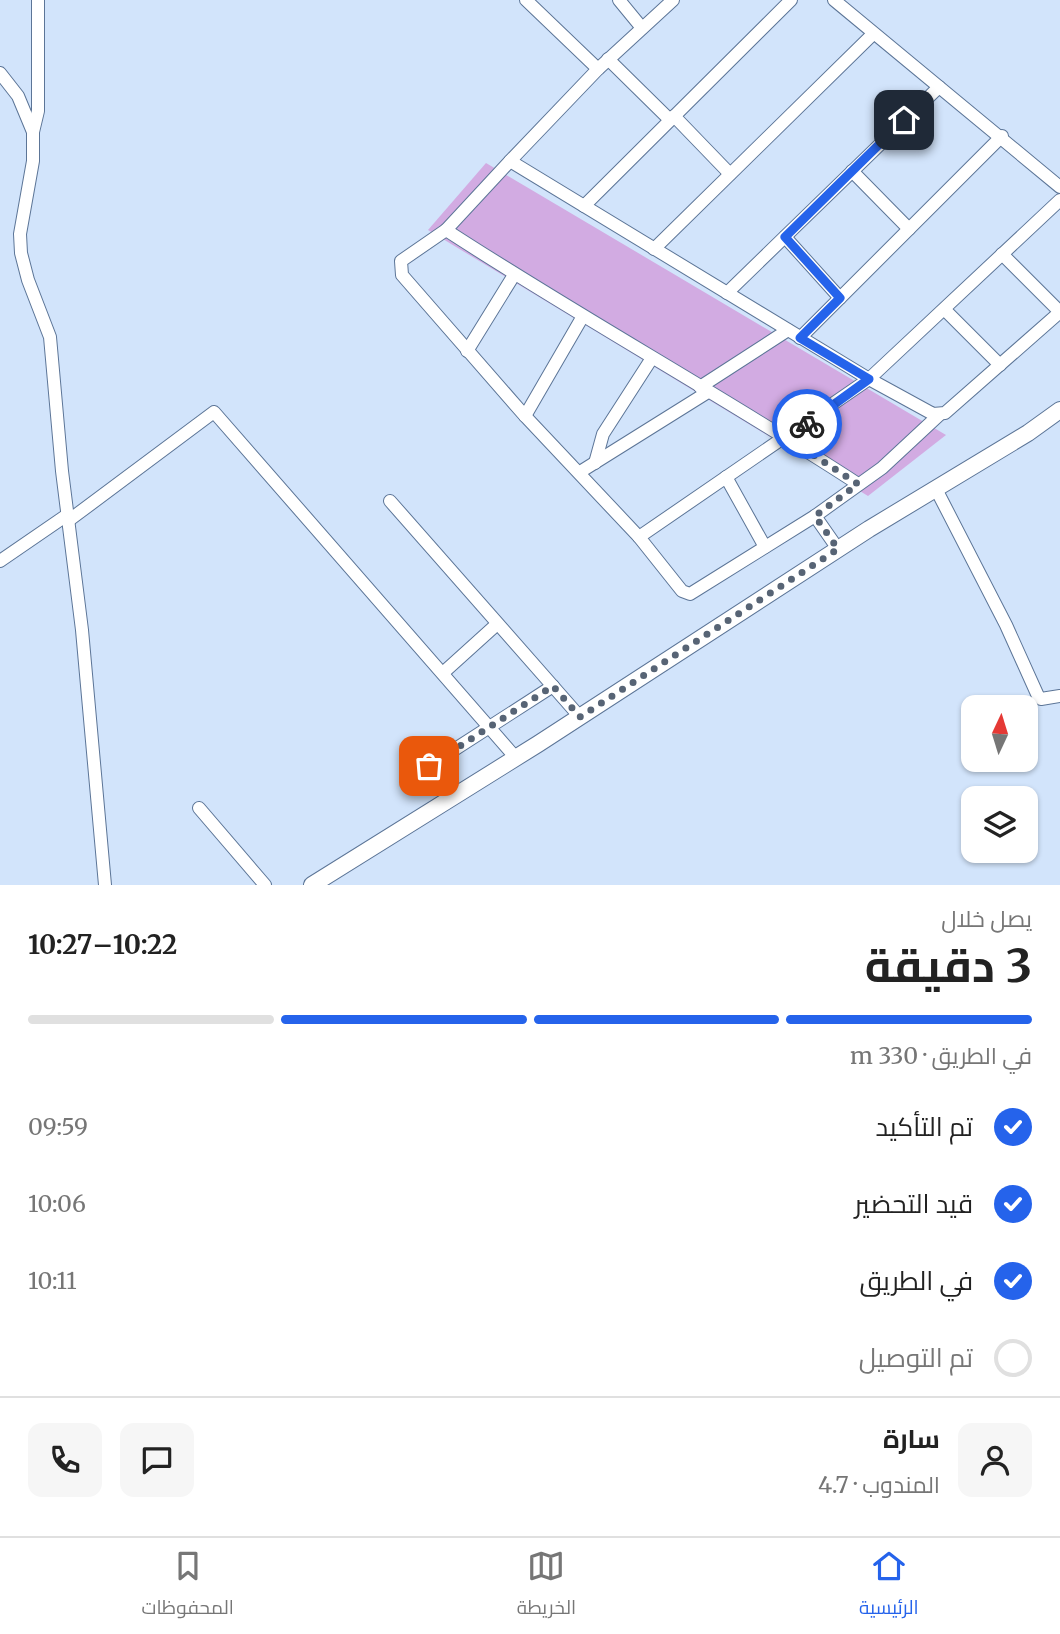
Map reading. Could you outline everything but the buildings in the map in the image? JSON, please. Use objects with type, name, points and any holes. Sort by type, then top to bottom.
[{"type":"main road","points":[[312,885],[516,758],[838,549],[1028,433],[1060,410]]},
{"type":"street","points":[[38,0],[38,111],[33,132],[33,161],[20,234],[21,253],[27,280],[50,337],[83,642],[105,885]]},
{"type":"street","points":[[526,0],[597,69]]},
{"type":"street","points":[[619,0],[642,28]]},
{"type":"street","points":[[673,0],[597,69],[446,230],[401,261],[400,271],[525,416],[580,471],[639,537],[682,591],[690,594],[815,516],[882,468],[939,415],[946,414],[1060,312],[1002,254]]},
{"type":"street","points":[[584,206],[791,0]]},
{"type":"street","points":[[834,0],[1002,136],[1060,187]]},
{"type":"street","points":[[654,249],[873,34]]},
{"type":"street","points":[[608,59],[730,174]]},
{"type":"street","points":[[0,73],[18,96],[33,132]]},
{"type":"street","points":[[727,293],[939,87]]},
{"type":"street","points":[[800,338],[1002,136]]},
{"type":"street","points":[[510,161],[869,379],[939,415]]},
{"type":"street","points":[[852,171],[909,229]]},
{"type":"street","points":[[639,537],[787,438],[869,379],[1060,200]]},
{"type":"street","points":[[446,230],[514,275],[787,438],[858,484]]},
{"type":"street","points":[[785,237],[840,298]]},
{"type":"street","points":[[467,351],[514,275]]},
{"type":"street","points":[[945,310],[1000,365]]},
{"type":"street","points":[[525,416],[583,316]]},
{"type":"street","points":[[580,471],[788,330]]},
{"type":"street","points":[[595,463],[603,435],[652,358]]},
{"type":"street","points":[[0,561],[68,518],[214,412],[516,758]]},
{"type":"street","points":[[726,477],[765,547]]},
{"type":"street","points":[[936,489],[1006,625],[1038,696],[1041,699],[1060,696]]},
{"type":"street","points":[[390,501],[496,625],[580,717]]},
{"type":"street","points":[[815,516],[838,549]]},
{"type":"street","points":[[444,673],[496,625]]},
{"type":"street","points":[[429,766],[553,686]]},
{"type":"street","points":[[199,808],[265,885]]},
{"type":"shaded area","points":[[486,163],[946,435],[868,496],[428,230]]},
{"type":"way so far","points":[[429,766],[553,686],[580,717],[838,549],[815,516],[858,484],[787,438],[807,424]]},
{"type":"route","points":[[807,424],[869,379],[800,338],[840,298],[785,237],[904,120]]}]
